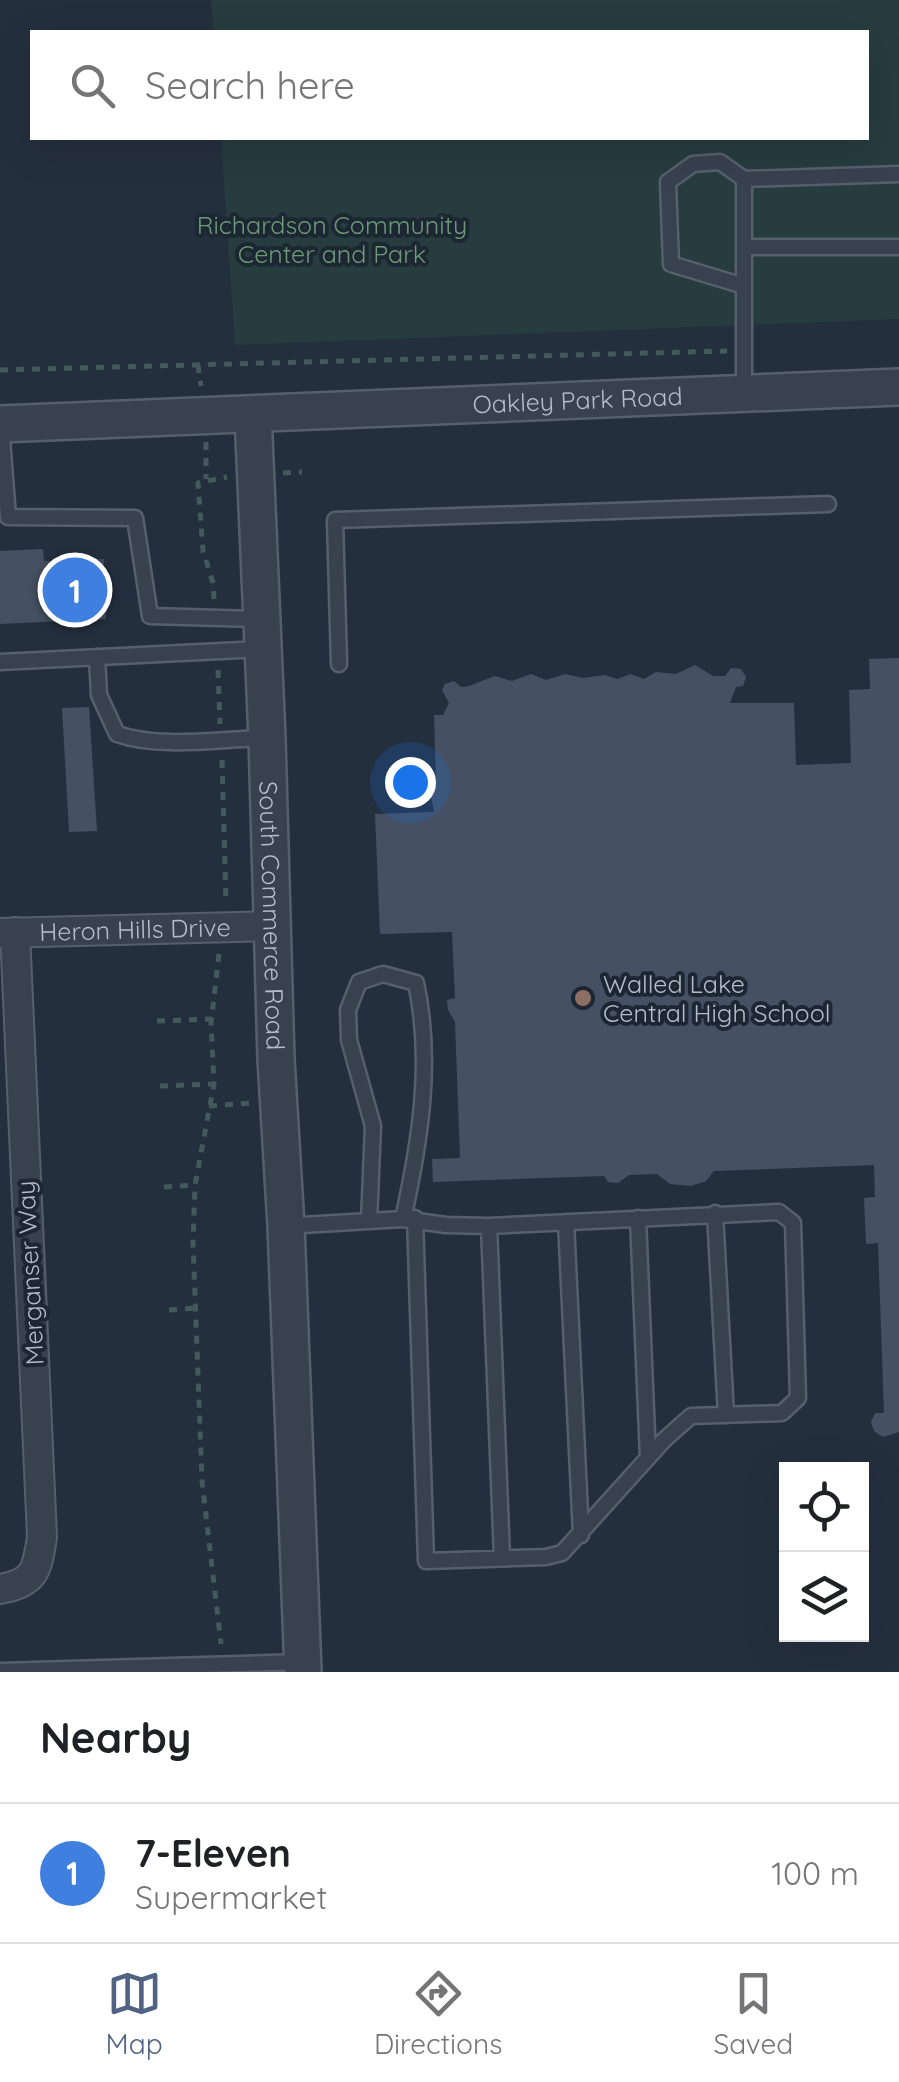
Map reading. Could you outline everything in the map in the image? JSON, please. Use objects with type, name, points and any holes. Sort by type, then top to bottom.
[{"type":"street","name":"Oakley Park Road","points":[[253,414],[899,387]]},
{"type":"street","points":[[0,424],[253,414]]},
{"type":"street","name":"South Commerce Road","points":[[253,414],[303,1667]]},
{"type":"street","name":"Heron Hills Drive","points":[[7,932],[271,926]]},
{"type":"street","name":"Merganser Way","points":[[0,1588],[19,1586],[37,1570],[42,1537],[7,932]]},
{"type":"lane","points":[[744,286],[671,264],[668,182],[693,164],[720,162],[744,179],[899,174]]},
{"type":"lane","points":[[744,179],[744,394]]},
{"type":"lane","points":[[744,247],[899,247]]},
{"type":"lane","points":[[0,424],[8,518],[134,518],[150,616],[216,618],[262,634]]},
{"type":"lane","points":[[340,664],[335,520],[828,504]]},
{"type":"lane","points":[[0,662],[217,651],[262,634]]},
{"type":"lane","points":[[97,657],[99,695],[117,734],[134,740],[267,738]]},
{"type":"lane","points":[[286,1226],[369,1221],[409,1218],[446,1226],[489,1226],[779,1212],[793,1223],[798,1398],[782,1413],[691,1416],[562,1553],[546,1557],[426,1561],[409,1218],[424,1094],[422,1013],[416,983],[383,974],[360,982],[348,1010],[349,1040],[373,1126],[369,1221]]},
{"type":"lane","points":[[716,1213],[726,1415]]},
{"type":"lane","points":[[638,1218],[648,1458]]},
{"type":"lane","points":[[566,1222],[580,1535]]},
{"type":"lane","points":[[489,1226],[502,1558]]},
{"type":"lane","points":[[0,1671],[222,1664],[303,1667]]},
{"type":"path","points":[[0,370],[744,350]]},
{"type":"path","points":[[206,479],[198,482],[198,518],[203,552],[214,583],[216,618]]},
{"type":"path","points":[[217,651],[226,865],[212,1019],[214,1084],[195,1185],[193,1242],[202,1482],[217,1590],[222,1664]]},
{"type":"path","points":[[158,1022],[212,1019]]},
{"type":"path","points":[[160,1086],[214,1084]]},
{"type":"path","points":[[209,1106],[278,1102]]},
{"type":"path","points":[[164,1187],[195,1185]]},
{"type":"path","points":[[168,1310],[196,1308]]},
{"type":"green space","name":"Richardson Community Center and Park","points":[[211,0],[899,0],[899,319],[235,345],[221,140],[869,140],[869,30],[213,30]]},
{"type":"building","points":[[43,549],[44,561],[104,559],[106,619],[0,624],[0,551]]},
{"type":"building","points":[[899,658],[899,1432],[883,1437],[874,1431],[871,1422],[875,1413],[884,1413],[878,1243],[866,1244],[864,1198],[875,1197],[874,1165],[714,1171],[706,1181],[691,1186],[670,1184],[657,1174],[629,1175],[618,1183],[608,1182],[604,1176],[433,1182],[432,1159],[460,1158],[455,1022],[447,1000],[455,998],[452,932],[380,934],[375,814],[434,812],[434,715],[443,715],[449,703],[442,690],[454,681],[461,687],[495,676],[512,681],[531,674],[546,680],[565,674],[617,679],[631,674],[644,679],[656,672],[676,674],[695,665],[713,676],[725,676],[731,668],[741,669],[746,677],[743,686],[736,687],[730,703],[794,703],[796,765],[851,763],[849,690],[870,689],[869,659]]},
{"type":"building","points":[[89,707],[97,831],[69,832],[62,708]]},
{"type":"place","name":"7-Eleven","points":[[75,590]]},
{"type":"place","name":"Walled Lake Central High School","points":[[583,998]]}]
